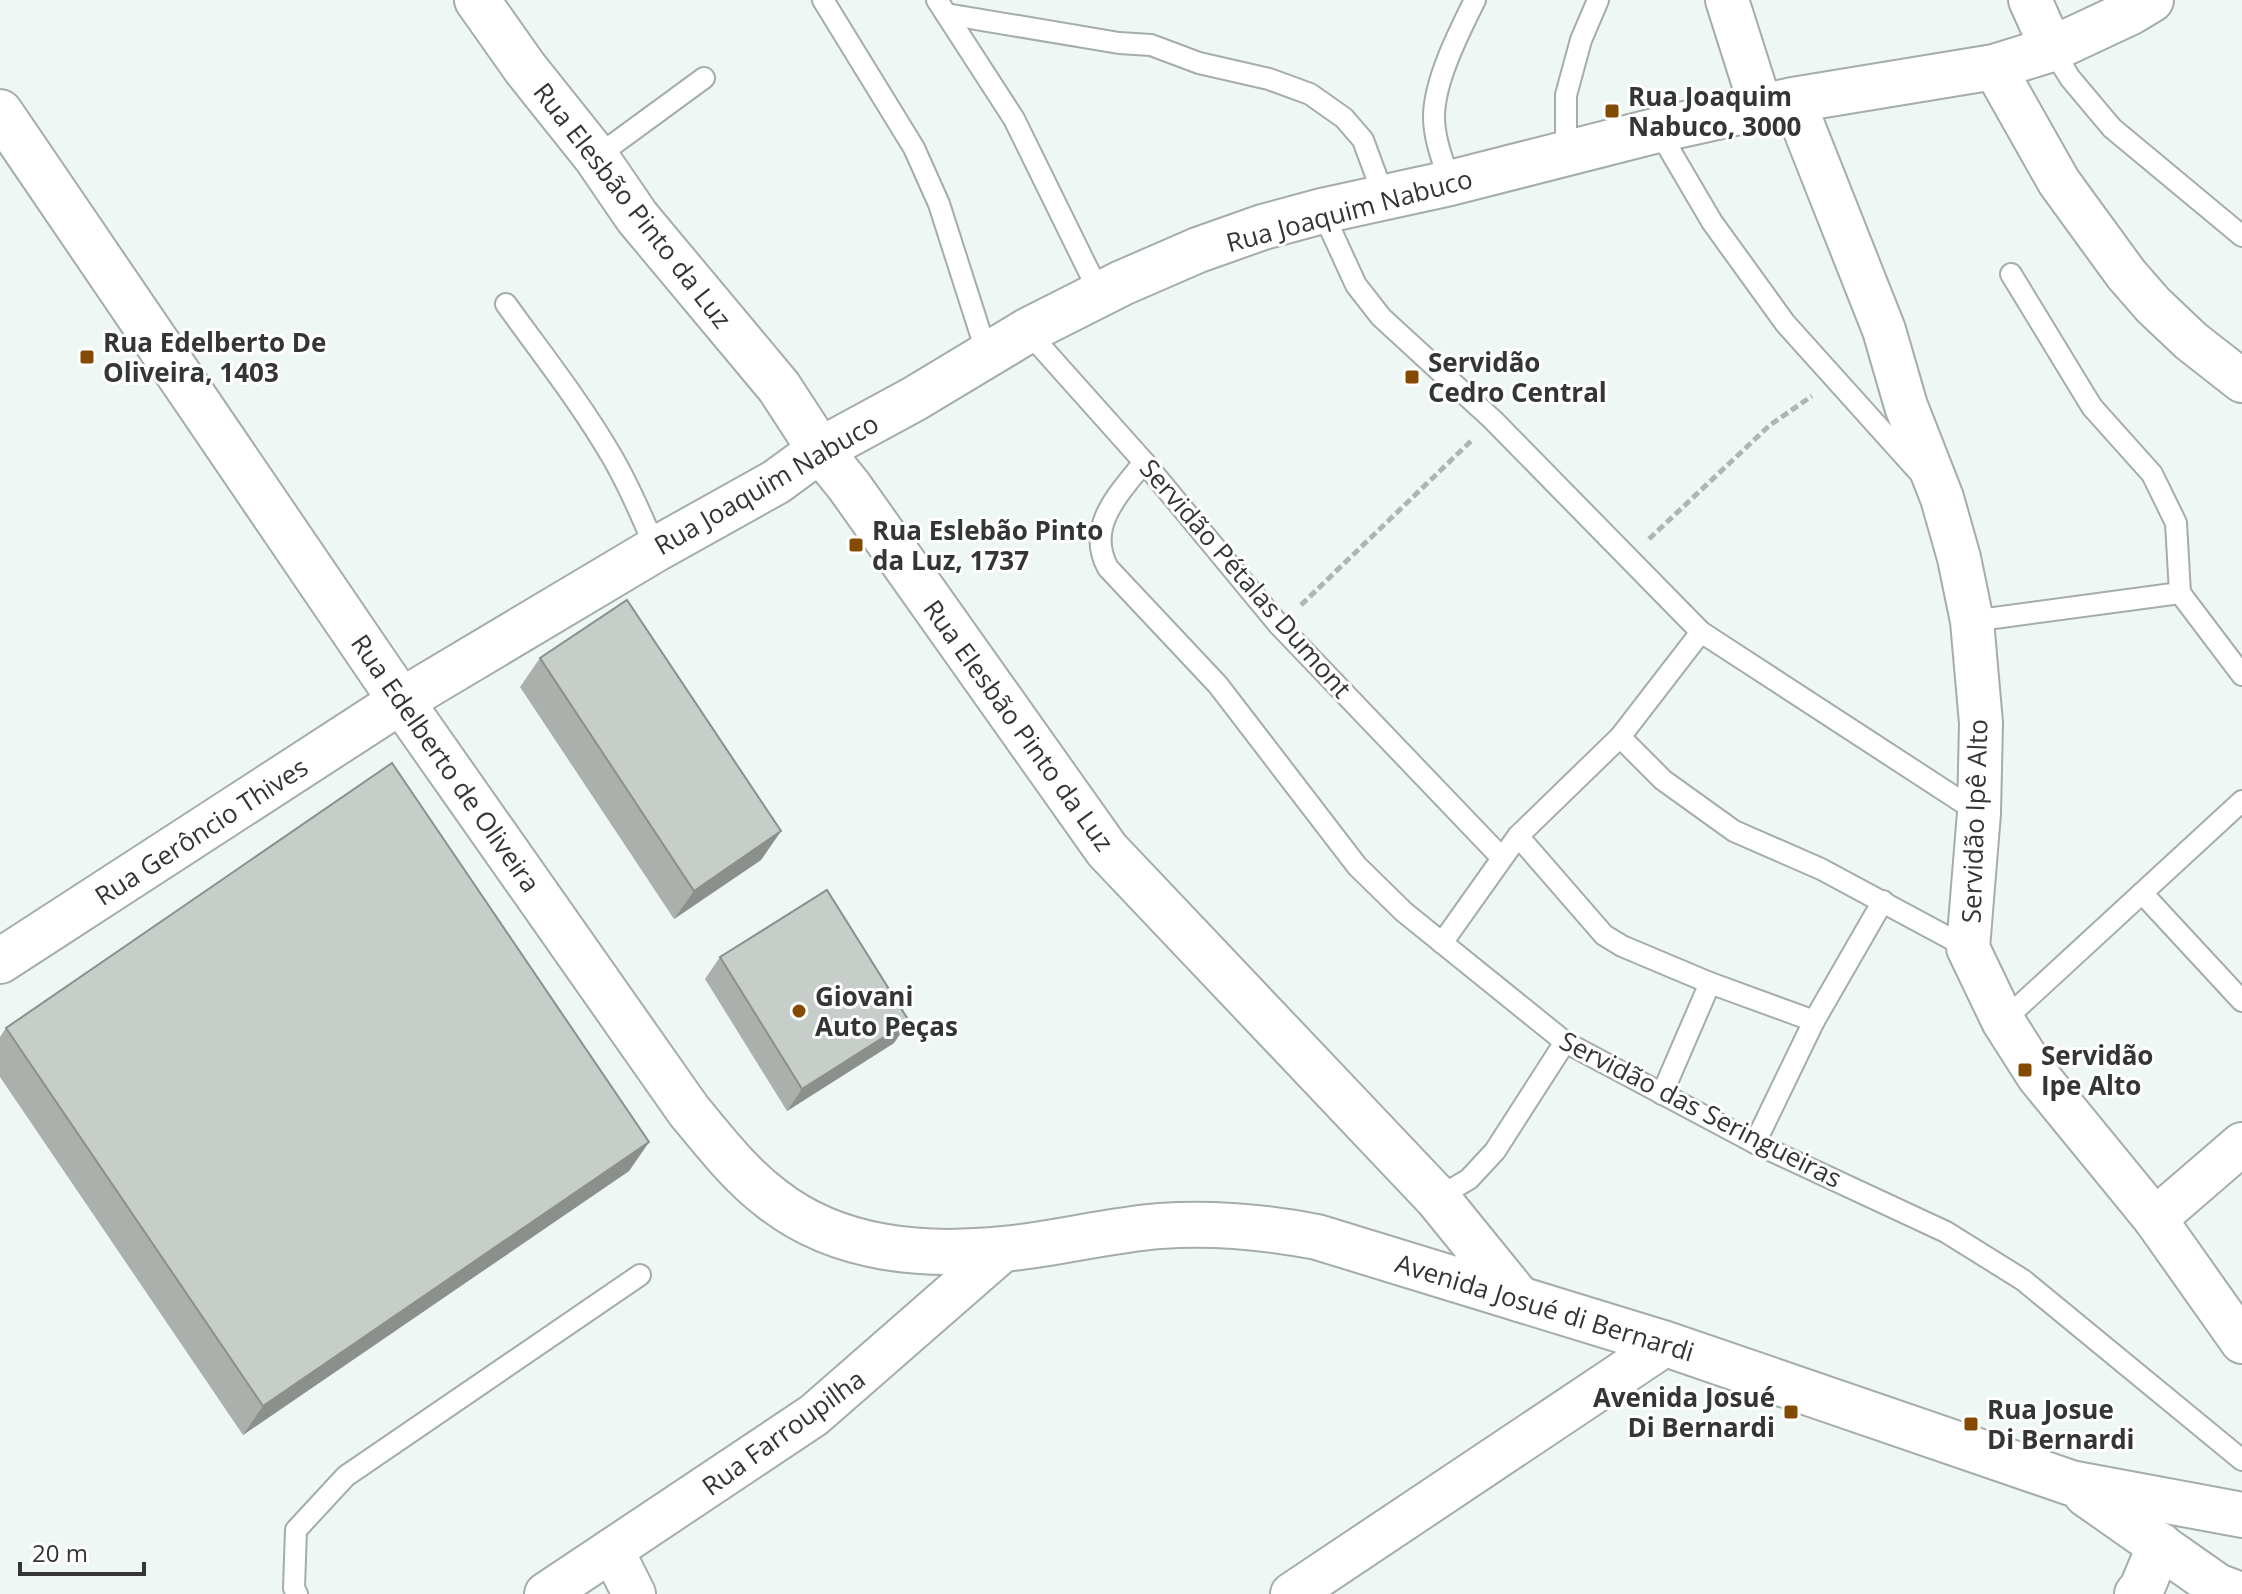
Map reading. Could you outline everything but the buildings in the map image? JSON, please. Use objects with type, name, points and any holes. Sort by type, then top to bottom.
[{"type":"main road","name":"Rua Elesbão Pinto da Luz","points":[[477,0],[525,68],[596,157],[637,217],[779,387],[820,450],[849,486],[1107,850],[1437,1198],[1519,1299]]},
{"type":"main road","name":"Rua Joaquim Nabuco","points":[[401,701],[656,549],[776,482],[820,450],[914,399],[1027,331],[1198,250],[1263,227],[1322,211],[1450,183],[1658,130],[1777,103],[1994,67],[2052,49],[2151,0]]},
{"type":"main road","name":"Rua Edelberto de Oliveira","points":[[0,112],[401,701],[689,1111],[737,1168],[786,1209],[812,1224],[861,1242],[911,1252],[1004,1249]]},
{"type":"main road","name":"Rua Gerôncio Thives","points":[[0,961],[401,701]]},
{"type":"main road","name":"Avenida Josué di Bernardi","points":[[1004,1249],[1157,1226],[1211,1223],[1267,1227],[1330,1241],[1666,1344],[2071,1483],[2242,1515]]},
{"type":"main road","name":"Avenida Josué di Bernardi","points":[[2071,1483],[2224,1587]]},
{"type":"main road","points":[[2137,1594],[2160,1545]]},
{"type":"street","name":"Servidão Ipê Alto","points":[[1727,0],[1884,330],[1906,406],[1942,498],[1959,558],[1972,621],[1981,723],[1979,813],[1968,948],[2003,1021],[2038,1076],[2155,1219],[2242,1342]]},
{"type":"street","points":[[2030,0],[2052,49]]},
{"type":"street","points":[[1994,67],[2059,182],[2126,274],[2191,341],[2242,381]]},
{"type":"street","points":[[2155,1219],[2242,1144]]},
{"type":"street","name":"Rua Farroupilha","points":[[546,1594],[814,1415],[1004,1249]]},
{"type":"street","points":[[1292,1594],[1666,1344]]},
{"type":"street","points":[[612,1550],[634,1594]]},
{"type":"lane","points":[[823,0],[914,148],[939,204],[987,354]]},
{"type":"lane","points":[[1450,183],[1437,141],[1434,115],[1439,86],[1471,8],[1452,0]]},
{"type":"lane","points":[[1566,154],[1566,95],[1581,40],[1598,0]]},
{"type":"lane","points":[[942,7],[1119,43],[1151,45],[1199,63],[1269,79],[1310,94],[1344,118],[1363,140],[1384,197]]},
{"type":"lane","points":[[942,7],[1014,119],[1100,294]]},
{"type":"lane","points":[[2052,49],[2070,78],[2112,128],[2242,236]]},
{"type":"lane","points":[[596,157],[704,78]]},
{"type":"lane","points":[[1658,130],[1712,222],[1785,323],[1942,498]]},
{"type":"lane","points":[[1322,211],[1356,285],[1381,317],[1493,420],[1701,632],[1979,813]]},
{"type":"lane","points":[[2011,274],[2092,407],[2152,474],[2166,498],[2176,523],[2180,593],[2242,675]]},
{"type":"lane","points":[[506,304],[583,410],[612,456],[656,549]]},
{"type":"lane","name":"Servidão Pétalas Dumont","points":[[1027,331],[1144,462],[1279,625],[1501,857]]},
{"type":"lane","name":"Servidão das Seringueiras","points":[[1144,462],[1114,501],[1101,524],[1100,549],[1108,568],[1218,685],[1357,866],[1404,912],[1565,1042],[1755,1143],[1946,1232],[2023,1280],[2242,1460]]},
{"type":"lane","points":[[1972,621],[2180,593]]},
{"type":"lane","points":[[1442,943],[1518,836],[1620,737],[1701,632]]},
{"type":"lane","points":[[1620,737],[1663,780],[1734,831],[1883,901],[1968,948]]},
{"type":"lane","points":[[2003,1021],[2242,801]]},
{"type":"lane","points":[[1518,836],[1604,935],[1622,946],[1710,983],[1814,1021]]},
{"type":"lane","points":[[2142,893],[2242,1001]]},
{"type":"lane","points":[[1755,1143],[1814,1021],[1883,901]]},
{"type":"lane","points":[[1662,1094],[1710,983]]},
{"type":"lane","points":[[1437,1198],[1469,1179],[1495,1151],[1565,1042]]},
{"type":"lane","points":[[297,1594],[294,1588],[296,1530],[346,1476],[640,1275]]},
{"type":"path","points":[[1628,558],[1770,425],[1836,379]]},
{"type":"path","points":[[1279,625],[1493,420]]},
{"type":"place","name":"Rua Joaquim Nabuco, 3000","points":[[1612,111]]},
{"type":"place","name":"Rua Edelberto De Oliveira, 1403","points":[[87,357]]},
{"type":"place","name":"Servidão Cedro Central","points":[[1412,377]]},
{"type":"place","name":"Rua Eslebão Pinto da Luz, 1737","points":[[856,545]]},
{"type":"place","name":"Giovani Auto Peças","points":[[799,1011]]},
{"type":"place","name":"Servidão Ipe Alto","points":[[2025,1070]]},
{"type":"place","name":"Avenida Josué Di Bernardi","points":[[1791,1412]]},
{"type":"place","name":"Rua Josue Di Bernardi","points":[[1971,1424]]}]
